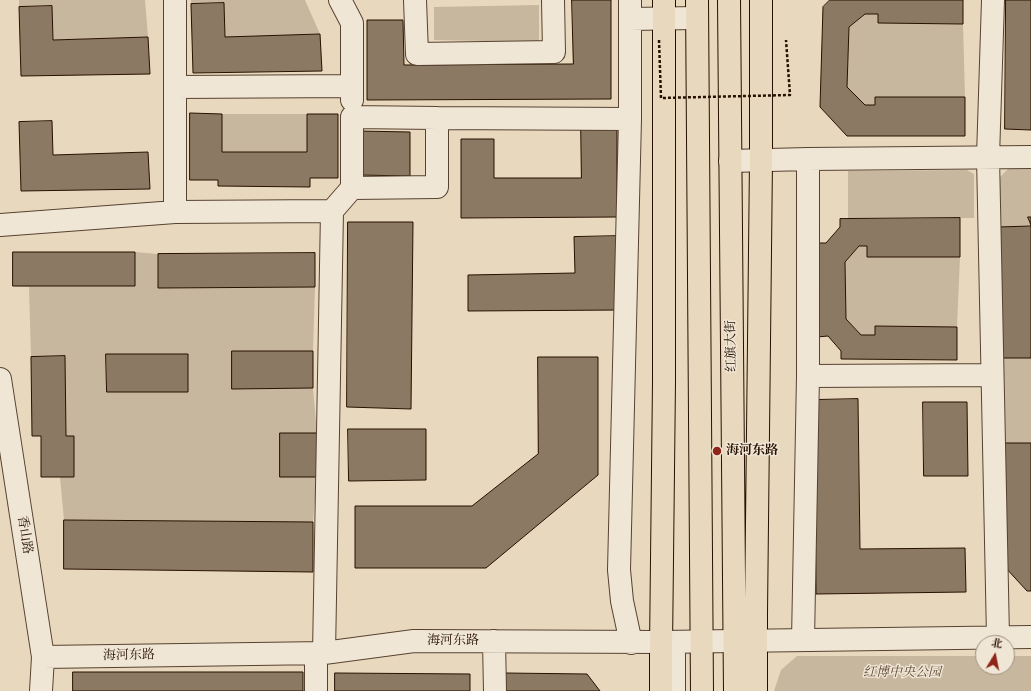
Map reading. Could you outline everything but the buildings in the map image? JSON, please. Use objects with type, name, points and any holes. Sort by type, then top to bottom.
[{"type":"main road","name":"红旗大街","points":[[729,0],[730,162],[746,641],[756,691]]},
{"type":"main road","name":"红旗大街","points":[[735,691],[746,641],[761,160],[761,0]]},
{"type":"main road","points":[[661,691],[667,642],[664,381],[664,9]]},
{"type":"main road","points":[[697,9],[702,691]]},
{"type":"street","points":[[175,0],[175,212]]},
{"type":"street","points":[[316,691],[320,653],[332,211],[352,188],[352,23],[340,0]]},
{"type":"street","points":[[415,0],[417,54],[554,52],[553,0]]},
{"type":"street","points":[[993,0],[988,157],[998,635]]},
{"type":"street","points":[[631,643],[622,601],[619,570],[630,119],[630,10],[697,9]]},
{"type":"street","points":[[175,87],[352,86]]},
{"type":"street","points":[[352,117],[630,119]]},
{"type":"street","points":[[352,188],[437,187],[437,118]]},
{"type":"street","points":[[730,162],[808,159],[1031,157]]},
{"type":"street","points":[[803,640],[808,376],[808,159]]},
{"type":"street","points":[[0,225],[175,212],[332,211]]},
{"type":"street","points":[[808,376],[992,376]]},
{"type":"street","name":"香山路","points":[[0,379],[43,657],[41,691]]},
{"type":"street","name":"海河东路","points":[[43,657],[320,653],[414,641],[631,643],[975,637]]},
{"type":"street","name":"海河东路","points":[[1015,637],[1031,637]]},
{"type":"street","points":[[494,641],[495,691]]},
{"type":"street","points":[[667,642],[674,691]]},
{"type":"path","points":[[659,40],[660,98],[790,95],[786,40]]},
{"type":"green space","points":[[19,0],[145,0],[148,37],[53,40],[52,6],[19,7]]},
{"type":"green space","points":[[191,0],[305,0],[320,34],[225,37],[224,3],[191,4]]},
{"type":"green space","points":[[539,5],[539,42],[434,40],[434,7]]},
{"type":"green space","points":[[865,14],[878,14],[878,23],[963,24],[965,97],[876,97],[875,105],[865,105],[847,87],[849,27]]},
{"type":"green space","points":[[222,114],[307,114],[307,152],[222,152]]},
{"type":"green space","points":[[1010,167],[1031,167],[1031,217],[1028,217],[1031,226],[998,227],[998,179]]},
{"type":"green space","points":[[967,170],[974,174],[974,218],[848,218],[848,171]]},
{"type":"green space","points":[[859,246],[867,246],[867,257],[960,257],[957,327],[875,326],[875,335],[861,335],[846,319],[845,262]]},
{"type":"green space","points":[[135,252],[158,254],[159,288],[315,287],[313,351],[232,351],[232,389],[313,388],[317,433],[317,477],[313,522],[64,520],[60,477],[74,476],[74,436],[66,436],[65,357],[31,357],[29,287],[13,286],[135,286]],"holes":[[[107,354],[187,354],[188,391],[107,392]]]},
{"type":"green space","points":[[999,358],[1031,358],[1031,443],[1003,443]]},
{"type":"green space","name":"红博中央公园","points":[[797,656],[975,656],[975,675],[1015,675],[1015,656],[1031,656],[1031,691],[774,691],[781,670]]},
{"type":"place","name":"海河东路","points":[[717,451]]}]
